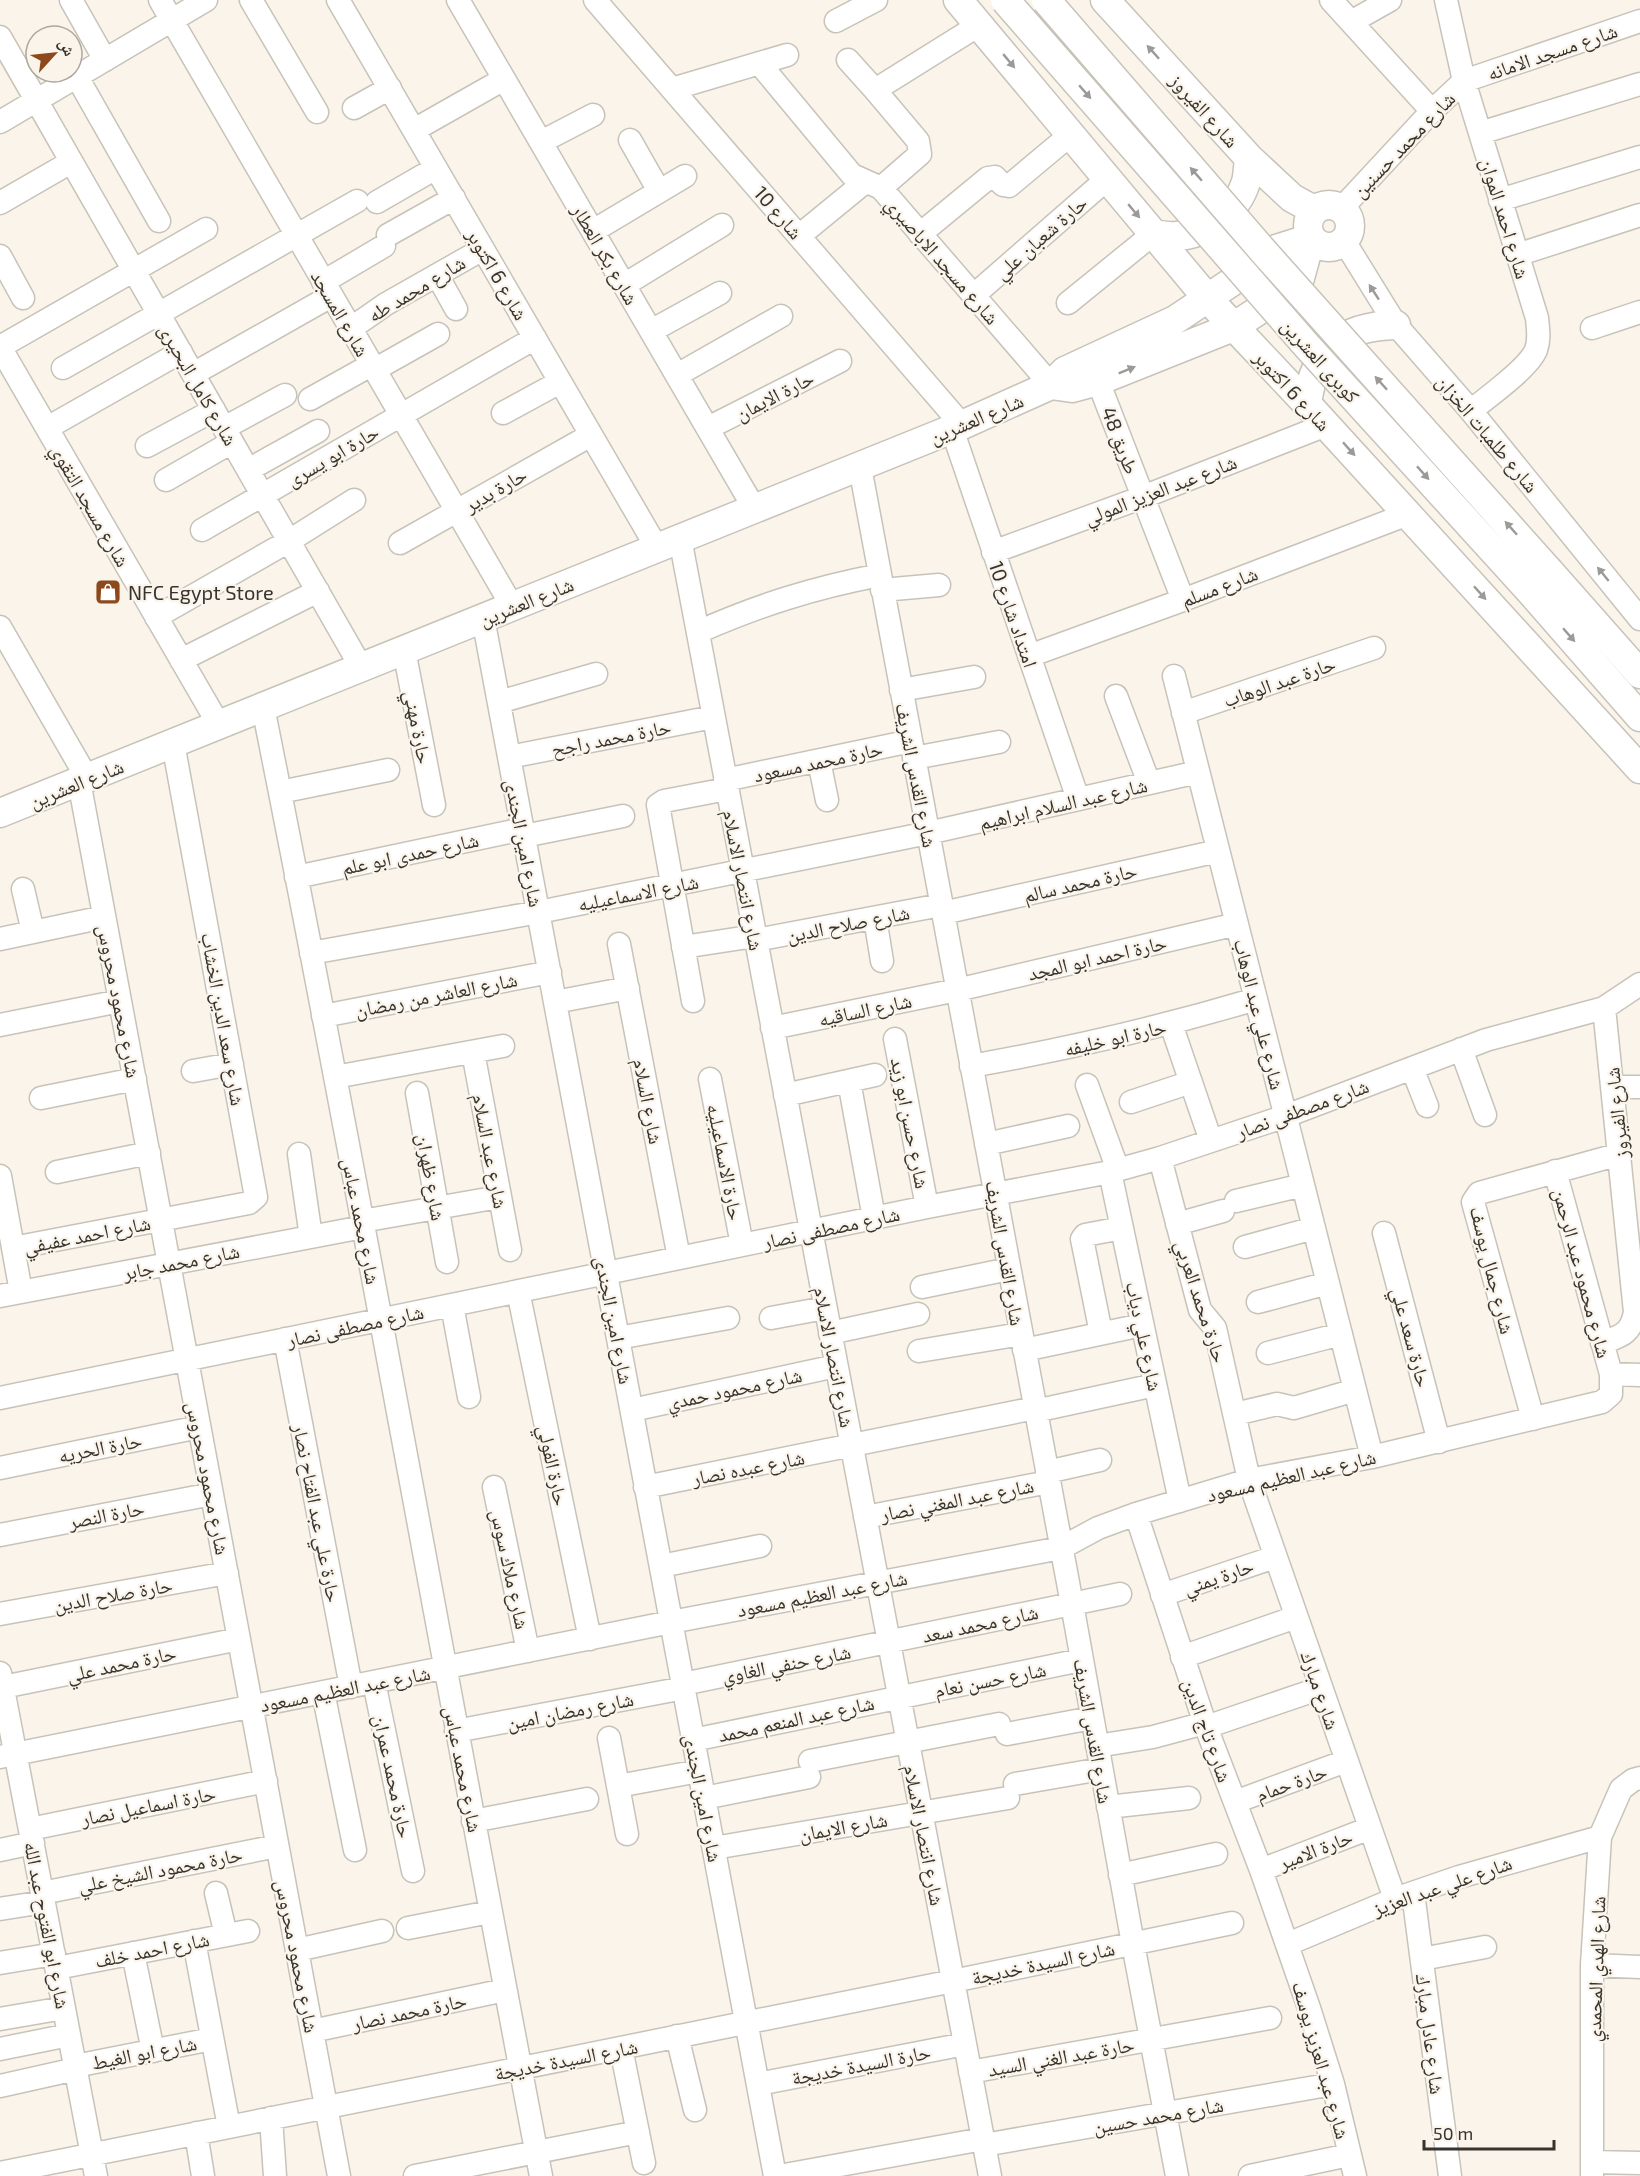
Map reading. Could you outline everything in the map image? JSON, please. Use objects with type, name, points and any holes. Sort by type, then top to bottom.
[{"type":"main road","name":"شارع 6 اكتوبر","points":[[958,0],[1208,299],[1307,404],[1640,769]]},
{"type":"main road","name":"كوبرى العشرين","points":[[1005,0],[1300,338],[1530,591],[1640,717]]},
{"type":"main road","name":"كوبرى العشرين","points":[[1046,0],[1293,285],[1640,674]]},
{"type":"main road","name":"شارع الفيروز","points":[[1106,0],[1249,158],[1292,198],[1328,209]]},
{"type":"main road","points":[[1153,234],[1176,236],[1199,232],[1220,220],[1236,203],[1246,182],[1249,158]]},
{"type":"main road","points":[[1328,209],[1349,218],[1348,235],[1338,245],[1323,246],[1311,238],[1307,223],[1328,209]]},
{"type":"main road","name":"شارع العشرين","points":[[1,812],[957,427],[1051,385],[1065,371],[1175,320],[1276,249],[1311,238]]},
{"type":"main road","name":"شارع العشرين","points":[[1051,385],[1072,388],[1098,381],[1233,327],[1267,305],[1300,278],[1311,238]]},
{"type":"main road","points":[[1307,404],[1310,382],[1319,361],[1334,344],[1352,332],[1374,326],[1396,325]]},
{"type":"street","points":[[71,0],[105,60]]},
{"type":"street","name":"شارع المسجد","points":[[160,0],[512,606]]},
{"type":"street","points":[[84,72],[206,0]]},
{"type":"street","points":[[251,0],[317,112]]},
{"type":"street","name":"شارع 6 اكتوبر","points":[[339,0],[591,435],[668,543]]},
{"type":"street","name":"شارع بكر العطار","points":[[458,0],[754,508]]},
{"type":"street","points":[[836,21],[876,0]]},
{"type":"street","points":[[1331,0],[1432,111]]},
{"type":"street","points":[[1351,22],[1390,0]]},
{"type":"street","name":"شارع احمد الموان","points":[[1446,0],[1464,81],[1537,318],[1539,334],[1535,352],[1522,368],[1471,411]]},
{"type":"street","name":"شارع 10","points":[[606,2],[672,89],[799,236],[957,427]]},
{"type":"street","points":[[874,90],[978,25]]},
{"type":"street","name":"شارع مسجد الامانه","points":[[1464,81],[1638,29]]},
{"type":"street","name":"شارع كامل البحيرى","points":[[0,37],[361,667]]},
{"type":"street","points":[[672,89],[787,55]]},
{"type":"street","points":[[799,236],[920,154],[918,141],[848,60]]},
{"type":"street","name":"شارع مسجد الاباصيري","points":[[759,63],[852,175],[873,185],[920,234],[1051,385]]},
{"type":"street","points":[[414,130],[504,79]]},
{"type":"street","name":"شارع محمد حسنين","points":[[1328,209],[1464,81]]},
{"type":"street","points":[[0,122],[64,84]]},
{"type":"street","points":[[82,84],[159,221]]},
{"type":"street","points":[[1480,134],[1640,84]]},
{"type":"street","points":[[354,108],[390,88]]},
{"type":"street","points":[[541,142],[593,115]]},
{"type":"street","points":[[920,234],[988,178],[995,177],[1003,185],[1009,186],[1070,135]]},
{"type":"street","points":[[630,140],[659,192]]},
{"type":"street","points":[[1500,200],[1640,157]]},
{"type":"street","points":[[0,203],[72,162]]},
{"type":"street","points":[[63,368],[296,236],[436,168]]},
{"type":"street","points":[[593,231],[685,176]]},
{"type":"street","name":"حارة شعبان علي","points":[[973,296],[1107,179]]},
{"type":"street","points":[[193,374],[327,289],[386,240],[453,198]]},
{"type":"street","points":[[1517,255],[1640,215]]},
{"type":"street","points":[[624,285],[722,225]]},
{"type":"street","points":[[0,347],[206,229]]},
{"type":"street","points":[[1068,303],[1153,234]]},
{"type":"street","name":"شارع طلمبات الخزان","points":[[1344,241],[1396,325],[1636,607]]},
{"type":"street","name":"شارع محمد طه","points":[[350,328],[386,304],[483,249]]},
{"type":"street","points":[[0,256],[23,298]]},
{"type":"street","points":[[437,275],[456,309]]},
{"type":"street","points":[[651,331],[720,293]]},
{"type":"street","points":[[1592,327],[1640,312]]},
{"type":"street","points":[[677,375],[781,316]]},
{"type":"street","points":[[310,399],[438,334]]},
{"type":"street","name":"حارة ابو يسرى","points":[[202,531],[535,338]]},
{"type":"street","name":"شارع مسجد التقوي","points":[[0,347],[219,725]]},
{"type":"street","points":[[47,429],[181,352]]},
{"type":"street","name":"حارة الايمان","points":[[708,428],[840,361]]},
{"type":"street","name":"طريق 48","points":[[1098,381],[1183,600]]},
{"type":"street","points":[[503,413],[560,382]]},
{"type":"street","points":[[147,446],[223,427],[285,395]]},
{"type":"street","name":"شارع عبد العزيز المولي","points":[[993,552],[1143,497],[1326,425]]},
{"type":"street","points":[[166,480],[223,427]]},
{"type":"street","name":"امتداد شارع 10","points":[[957,427],[993,552],[1078,799]]},
{"type":"street","points":[[248,470],[318,431]]},
{"type":"street","name":"حارة بدير","points":[[400,543],[591,435]]},
{"type":"street","name":"شارع القدس الشريف","points":[[860,467],[1120,1875],[1178,2176]]},
{"type":"street","points":[[156,617],[289,541],[354,500]]},
{"type":"street","name":"شارع مسلم","points":[[1029,656],[1408,514]]},
{"type":"street","name":"شارع انتصار الاسلام","points":[[668,543],[698,632],[990,2176]]},
{"type":"street","points":[[698,632],[786,597],[833,584],[939,585]]},
{"type":"street","points":[[181,660],[318,591]]},
{"type":"street","name":"شارع امين الجندى","points":[[483,618],[746,2023],[777,2176]]},
{"type":"street","name":"شارع محمود محروس","points":[[0,627],[83,779],[104,917],[339,2176]]},
{"type":"street","name":"حارة عبد الوهاب","points":[[1183,713],[1374,648]]},
{"type":"street","name":"حارة مهني","points":[[404,650],[434,805]]},
{"type":"street","points":[[499,702],[596,674]]},
{"type":"street","name":"شارع علي عبد الوهاب","points":[[1174,675],[1372,1457]]},
{"type":"street","points":[[901,690],[974,677]]},
{"type":"street","points":[[1116,696],[1149,783]]},
{"type":"street","name":"شارع محمد عباس","points":[[263,707],[381,1319],[444,1668],[541,2176]]},
{"type":"street","name":"حارة محمد راجح","points":[[509,757],[713,717]]},
{"type":"street","name":"حارة محمد مسعود","points":[[672,885],[658,806],[660,802],[819,761],[999,742]]},
{"type":"street","name":"شارع سعد الدين الخشاب","points":[[161,1220],[249,1203],[256,1197],[173,743]]},
{"type":"street","points":[[819,761],[827,800]]},
{"type":"street","points":[[280,792],[388,770]]},
{"type":"street","name":"شارع عبد السلام ابراهيم","points":[[928,833],[1198,772]]},
{"type":"street","name":"شارع حمدى ابو علم","points":[[296,877],[623,816]]},
{"type":"street","name":"شارع الاسماعيليه","points":[[311,953],[539,912],[928,833]]},
{"type":"street","name":"حارة محمد سالم","points":[[942,909],[1218,851]]},
{"type":"street","points":[[672,885],[693,1001]]},
{"type":"street","points":[[23,889],[33,932]]},
{"type":"street","name":"شارع صلاح الدين","points":[[683,947],[942,909]]},
{"type":"street","points":[[0,939],[104,917]]},
{"type":"street","points":[[875,918],[882,961]]},
{"type":"street","name":"حارة احمد ابو المجد","points":[[957,990],[1237,924]]},
{"type":"street","name":"شارع السلام","points":[[619,944],[679,1258]]},
{"type":"street","name":"شارع العاشر من رمضان","points":[[323,1016],[549,972]]},
{"type":"street","name":"شارع مصطفى نصار","points":[[0,1398],[927,1207],[1114,1171],[1286,1116],[1505,1034],[1604,1008],[1640,984]]},
{"type":"street","points":[[555,1002],[628,988]]},
{"type":"street","name":"شارع الساقيه","points":[[772,1028],[957,990]]},
{"type":"street","name":"حارة ابو خليفه","points":[[971,1066],[1038,1054],[1171,1024],[1256,999]]},
{"type":"street","points":[[0,1025],[120,1001]]},
{"type":"street","name":"شارع الفيروز","points":[[1602,1343],[1635,1329],[1637,1286],[1626,1145],[1613,1087],[1604,1008]]},
{"type":"street","points":[[1171,1024],[1211,1141]]},
{"type":"street","name":"شارع حسن ابو زيد","points":[[895,1039],[927,1207]]},
{"type":"street","points":[[334,1077],[503,1046]]},
{"type":"street","points":[[1461,1049],[1485,1115]]},
{"type":"street","name":"شارع عبد السلام","points":[[473,1052],[510,1250]]},
{"type":"street","points":[[193,1071],[232,1064]]},
{"type":"street","points":[[1412,1068],[1427,1106]]},
{"type":"street","points":[[785,1095],[874,1075]]},
{"type":"street","points":[[41,1098],[135,1079]]},
{"type":"street","name":"حارة الاسماعيليه","points":[[710,1079],[742,1245]]},
{"type":"street","points":[[849,1081],[874,1218]]},
{"type":"street","points":[[1131,1102],[1191,1082]]},
{"type":"street","name":"شارع علي دياب","points":[[1087,1085],[1114,1171],[1122,1228],[1180,1501]]},
{"type":"street","points":[[1613,1087],[1640,1087]]},
{"type":"street","name":"شارع ظهران","points":[[417,1093],[447,1262]]},
{"type":"street","points":[[986,1144],[1068,1126]]},
{"type":"street","name":"شارع جمال يوسف","points":[[1533,1419],[1473,1202],[1479,1193],[1555,1171],[1626,1145]]},
{"type":"street","points":[[57,1172],[149,1153]]},
{"type":"street","points":[[299,1154],[311,1237]]},
{"type":"street","name":"حارة محمد العربي","points":[[1160,1158],[1200,1310],[1215,1328],[1249,1480]]},
{"type":"street","name":"شارع محمود عبد الرحمن","points":[[1555,1171],[1611,1374]]},
{"type":"street","points":[[0,1176],[13,1248],[11,1294]]},
{"type":"street","points":[[1177,1224],[1303,1185]]},
{"type":"street","name":"شارع محمد جابر","points":[[11,1294],[311,1237],[438,1208],[500,1197]]},
{"type":"street","name":"شارع احمد عفيفي","points":[[13,1248],[161,1220]]},
{"type":"street","points":[[1101,1334],[1082,1239],[1085,1235],[1122,1228]]},
{"type":"street","points":[[1245,1248],[1314,1228]]},
{"type":"street","name":"حارة سعد علي","points":[[1384,1233],[1439,1442]]},
{"type":"street","points":[[922,1287],[1009,1269]]},
{"type":"street","points":[[1258,1302],[1328,1283]]},
{"type":"street","name":"حارة الفولي","points":[[518,1291],[590,1639]]},
{"type":"street","points":[[452,1305],[469,1397]]},
{"type":"street","points":[[771,1318],[825,1308]]},
{"type":"street","points":[[830,1333],[918,1314]]},
{"type":"street","points":[[618,1338],[728,1318]]},
{"type":"street","points":[[919,1351],[1101,1334],[1143,1324]]},
{"type":"street","points":[[1268,1353],[1341,1334]]},
{"type":"street","name":"حارة علي عبد الفتاح نصار","points":[[285,1339],[351,1687]]},
{"type":"street","name":"شارع محمود حمدي","points":[[632,1410],[836,1366]]},
{"type":"street","points":[[1611,1374],[1640,1375]]},
{"type":"street","name":"شارع عبد العظيم مسعود","points":[[8,1756],[671,1622],[1061,1548],[1098,1528],[1136,1514],[1249,1480],[1372,1457],[1602,1402],[1611,1394],[1611,1374]]},
{"type":"street","name":"شارع عبده نصار","points":[[645,1487],[1155,1385]]},
{"type":"street","points":[[1234,1414],[1277,1404],[1294,1408],[1355,1390]]},
{"type":"street","name":"حارة الحريه","points":[[0,1468],[200,1427]]},
{"type":"street","name":"شارع عبد المغني نصار","points":[[865,1516],[1048,1477],[1100,1460]]},
{"type":"street","name":"شارع مبارك","points":[[1249,1480],[1370,1828],[1404,1896]]},
{"type":"street","name":"شارع ملاك سوس","points":[[494,1487],[528,1651]]},
{"type":"street","name":"حارة النصر","points":[[0,1535],[212,1494]]},
{"type":"street","name":"شارع تاج الدين","points":[[1136,1514],[1206,1725],[1288,1944]]},
{"type":"street","points":[[660,1566],[760,1546]]},
{"type":"street","name":"حارة يمني","points":[[1162,1595],[1275,1557]]},
{"type":"street","name":"حارة صلاح الدين","points":[[0,1614],[227,1573]]},
{"type":"street","name":"شارع محمد سعد","points":[[889,1642],[1120,1594]]},
{"type":"street","points":[[1182,1657],[1296,1617]]},
{"type":"street","name":"حارة محمد علي","points":[[1,1680],[239,1639]]},
{"type":"street","name":"شارع حنفي الغاوي","points":[[683,1686],[889,1642]]},
{"type":"street","name":"شارع حسن نعام","points":[[899,1697],[1082,1660]]},
{"type":"street","name":"شارع ابو الفتوح عبد الله","points":[[1,1680],[8,1756],[32,1836],[94,2165]]},
{"type":"street","name":"حارة محمد عمران","points":[[375,1682],[413,1871]]},
{"type":"street","name":"شارع رمضان امين","points":[[456,1731],[683,1686]]},
{"type":"street","points":[[1097,1746],[1206,1725],[1321,1688]]},
{"type":"street","points":[[323,1692],[355,1851]]},
{"type":"street","name":"شارع عبد المنعم محمد","points":[[693,1740],[899,1697]]},
{"type":"street","points":[[704,1798],[908,1742],[1092,1718]]},
{"type":"street","points":[[609,1738],[627,1834]]},
{"type":"street","name":"حارة حمام","points":[[1235,1802],[1346,1761]]},
{"type":"street","name":"شارع الايمان","points":[[714,1848],[921,1813],[1101,1769]]},
{"type":"street","points":[[618,1786],[699,1771]]},
{"type":"street","name":"شارع الهدي المحمدي","points":[[1592,2169],[1592,1965],[1600,1837],[1621,1789],[1640,1778]]},
{"type":"street","name":"حارة اسماعيل نصار","points":[[0,1850],[32,1836],[266,1782]]},
{"type":"street","points":[[1108,1807],[1189,1798]]},
{"type":"street","points":[[473,1821],[587,1799]]},
{"type":"street","name":"حارة الامير","points":[[1261,1870],[1370,1828]]},
{"type":"street","name":"شارع علي عبد العزيز","points":[[1288,1944],[1404,1896],[1506,1863],[1600,1837]]},
{"type":"street","name":"حارة محمود الشيخ علي","points":[[0,1909],[278,1846]]},
{"type":"street","points":[[1120,1875],[1216,1854]]},
{"type":"street","name":"شارع احمد خلف","points":[[0,1963],[55,1961],[133,1953],[237,1933],[216,1893]]},
{"type":"street","name":"شارع عادل مبارك","points":[[1404,1896],[1422,1959],[1450,2176]]},
{"type":"street","points":[[408,1928],[490,1912]]},
{"type":"street","name":"شارع السيدة خديجة","points":[[0,2172],[94,2165],[196,2133],[1232,1923]]},
{"type":"street","points":[[297,1950],[382,1931]]},
{"type":"street","points":[[194,1941],[229,2127]]},
{"type":"street","name":"شارع عبد العزيز يوسف","points":[[1288,1944],[1333,2084],[1352,2166]]},
{"type":"street","points":[[1422,1959],[1485,1947]]},
{"type":"street","points":[[133,1953],[153,2050]]},
{"type":"street","points":[[1592,1965],[1640,1967]]},
{"type":"street","name":"حارة محمد نصار","points":[[312,2031],[505,1990]]},
{"type":"street","points":[[0,2019],[64,2008]]},
{"type":"street","name":"حارة عبد الغني السيد","points":[[970,2073],[1270,2018]]},
{"type":"street","points":[[0,2049],[69,2035]]},
{"type":"street","points":[[677,2036],[695,2110]]},
{"type":"street","name":"شارع ابو الغيط","points":[[0,2086],[153,2050],[212,2039]]},
{"type":"street","name":"حارة السيدة خديجة","points":[[758,2084],[965,2044]]},
{"type":"street","points":[[621,2048],[644,2163]]},
{"type":"street","name":"شارع محمد حسين","points":[[777,2176],[1333,2084]]},
{"type":"street","points":[[271,2118],[275,2176]]},
{"type":"street","points":[[415,2176],[638,2132]]},
{"type":"street","points":[[196,2133],[203,2176]]},
{"type":"street","points":[[1592,2169],[1640,2163]]},
{"type":"street","points":[[1250,2176],[1352,2166]]},
{"type":"place","name":"NFC Egypt Store","points":[[108,592]]}]
